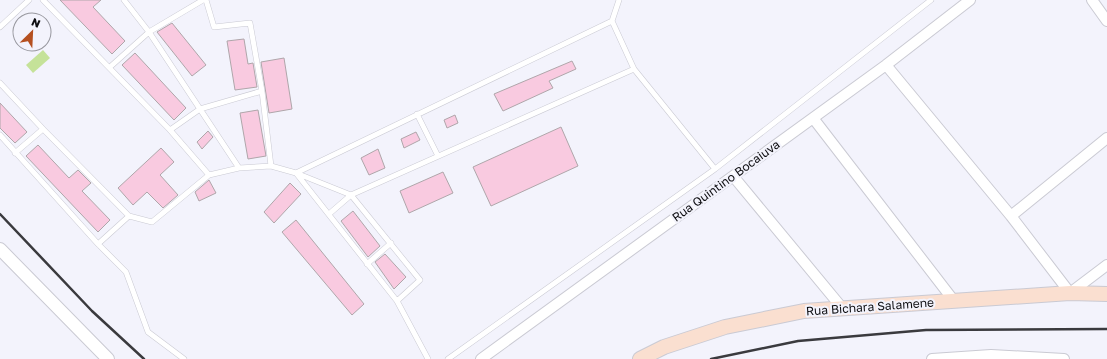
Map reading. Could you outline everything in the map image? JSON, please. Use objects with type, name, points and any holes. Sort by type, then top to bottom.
[{"type":"main road","name":"Rua Bichara Salamene","points":[[640,359],[664,346],[725,327],[804,311],[1070,293],[1107,294]]},
{"type":"street","name":"Rua Quintino Bocaiuva","points":[[481,359],[886,65],[970,0]]},
{"type":"street","points":[[1092,0],[1106,18]]},
{"type":"street","points":[[886,65],[1011,216],[1070,293],[1107,264]]},
{"type":"street","points":[[813,118],[954,301]]},
{"type":"street","points":[[1011,216],[1107,138]]},
{"type":"street","points":[[733,176],[843,309]]},
{"type":"street","points":[[0,248],[108,359]]},
{"type":"street","points":[[932,359],[991,357],[1064,359]]},
{"type":"lane","points":[[0,27],[29,0]]},
{"type":"lane","points":[[43,0],[170,130],[209,175]]},
{"type":"lane","points":[[124,0],[149,32],[239,168]]},
{"type":"lane","points":[[110,67],[149,32],[203,0]]},
{"type":"lane","points":[[206,0],[214,27],[250,23],[262,91],[271,166]]},
{"type":"lane","points":[[619,0],[612,21],[634,69],[715,169]]},
{"type":"lane","points":[[448,359],[715,169],[931,0]]},
{"type":"lane","points":[[296,173],[612,21]]},
{"type":"lane","points":[[329,214],[351,195],[634,69]]},
{"type":"lane","points":[[0,83],[129,216],[152,222],[209,175],[239,168],[271,166],[296,173],[351,195],[420,280],[397,301]]},
{"type":"lane","points":[[170,130],[200,109],[262,91]]},
{"type":"lane","points":[[417,114],[438,156]]},
{"type":"lane","points":[[16,153],[43,129]]},
{"type":"lane","points":[[0,135],[98,244],[126,272],[148,332],[184,359]]},
{"type":"lane","points":[[296,173],[397,301],[428,359]]},
{"type":"lane","points":[[98,244],[129,216]]},
{"type":"lane","points":[[367,264],[391,244]]},
{"type":"green space","points":[[41,52],[45,52],[50,58],[33,73],[26,65]]},
{"type":"building","points":[[60,0],[101,0],[93,7],[125,41],[112,54]]},
{"type":"building","points":[[172,23],[206,65],[192,76],[157,32]]},
{"type":"building","points":[[244,39],[248,64],[253,63],[257,87],[235,90],[227,41]]},
{"type":"building","points":[[135,53],[186,108],[174,120],[122,65]]},
{"type":"building","points":[[284,58],[292,109],[269,113],[261,62]]},
{"type":"building","points":[[572,61],[576,69],[549,81],[553,88],[503,111],[494,94]]},
{"type":"building","points":[[0,103],[27,132],[15,143],[0,128]]},
{"type":"building","points":[[258,110],[266,156],[248,159],[240,113]]},
{"type":"building","points":[[455,115],[458,123],[447,128],[444,120]]},
{"type":"building","points":[[561,127],[578,166],[491,206],[473,167]]},
{"type":"building","points":[[208,131],[213,137],[202,149],[197,142]]},
{"type":"building","points":[[416,132],[420,140],[404,148],[401,139]]},
{"type":"building","points":[[38,145],[69,178],[78,170],[91,183],[82,191],[110,220],[98,232],[26,156]]},
{"type":"building","points":[[161,148],[174,162],[160,175],[178,195],[163,208],[147,192],[133,205],[118,188]]},
{"type":"building","points":[[378,149],[385,168],[369,175],[361,158]]},
{"type":"building","points":[[443,172],[453,193],[409,213],[400,191]]},
{"type":"building","points":[[209,180],[216,193],[199,201],[195,192]]},
{"type":"building","points":[[290,183],[301,194],[274,223],[264,212]]},
{"type":"building","points":[[353,211],[380,246],[368,257],[341,221]]},
{"type":"building","points":[[296,220],[364,304],[352,315],[282,232]]},
{"type":"building","points":[[385,254],[406,277],[394,289],[375,262]]},
{"type":"railway","points":[[0,214],[92,311],[144,359]]},
{"type":"railway","points":[[711,359],[798,341],[926,330],[1107,329]]}]
